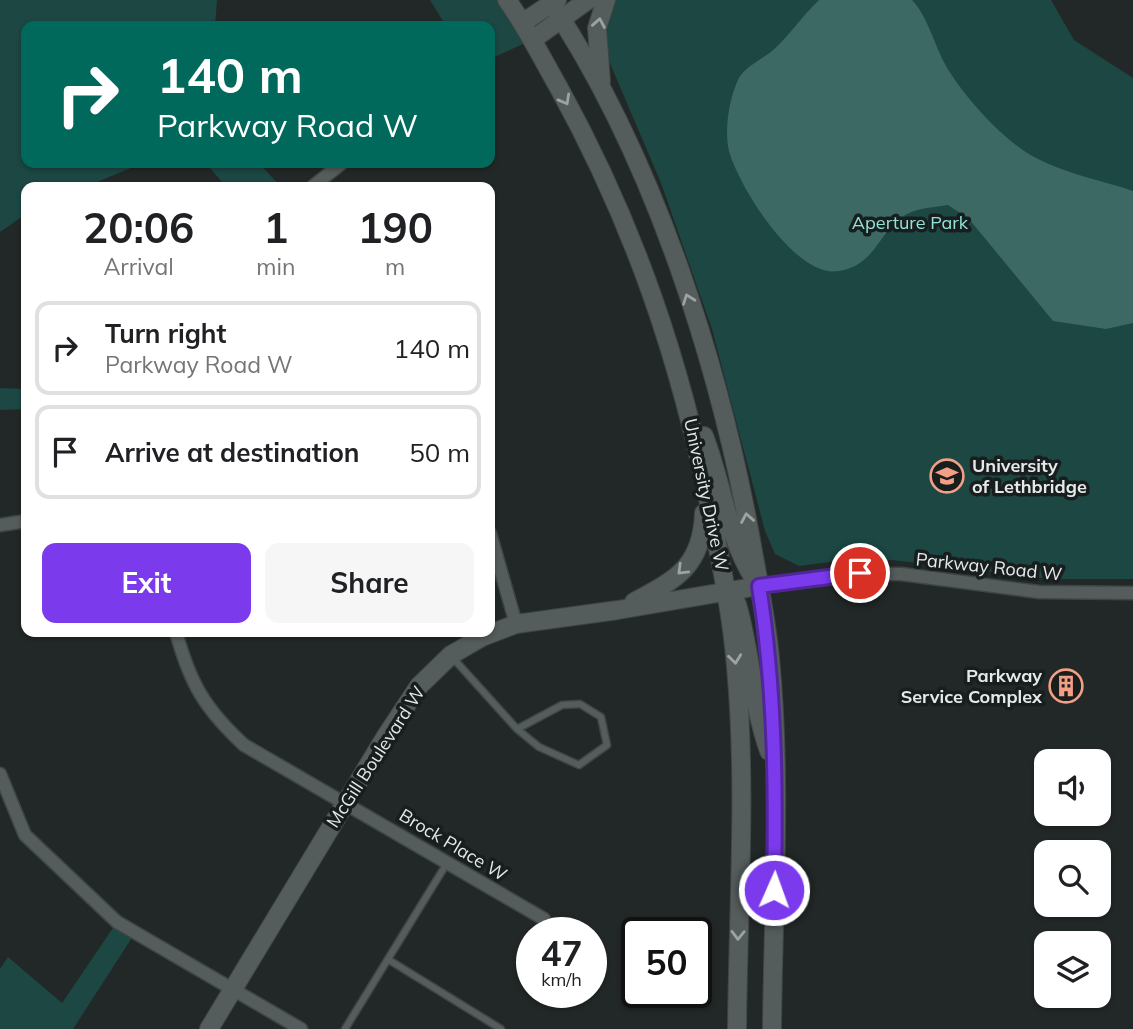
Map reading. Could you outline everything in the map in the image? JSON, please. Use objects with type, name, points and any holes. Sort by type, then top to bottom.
[{"type":"main road","name":"University Drive W","points":[[507,0],[532,40],[612,188],[675,362],[705,484],[726,591],[736,666],[740,736],[737,1029]]},
{"type":"main road","points":[[532,40],[588,0]]},
{"type":"main road","points":[[603,96],[596,48],[597,28],[606,0]]},
{"type":"main road","name":"University Drive W","points":[[546,3],[563,20],[637,164],[701,336],[741,483],[770,658],[774,766],[772,1029]]},
{"type":"main road","points":[[522,23],[546,3]]},
{"type":"main road","points":[[675,362],[715,464],[738,553],[759,586]]},
{"type":"main road","points":[[618,610],[666,585],[694,559],[703,531],[705,484]]},
{"type":"main road","name":"McGill Boulevard W","points":[[495,632],[516,624],[759,586]]},
{"type":"main road","points":[[726,591],[736,600],[747,638],[761,728],[774,766]]},
{"type":"main road","name":"McGill Boulevard W","points":[[209,1029],[345,801],[419,686],[451,655],[482,637]]},
{"type":"street","points":[[319,182],[336,168]]},
{"type":"street","points":[[0,525],[21,523]]},
{"type":"street","points":[[495,550],[516,624]]},
{"type":"street","name":"Parkway Road W","points":[[759,586],[815,577],[887,574],[1038,592],[1133,593]]},
{"type":"street","name":"Brock Place W","points":[[177,637],[187,673],[199,696],[219,722],[243,744],[541,917]]},
{"type":"street","points":[[0,774],[25,835],[95,902],[135,933],[301,1029]]},
{"type":"lane","points":[[451,655],[517,729],[539,747],[579,765],[607,745],[601,718],[580,704],[562,705],[517,729]]},
{"type":"lane","points":[[345,1029],[447,863]]},
{"type":"lane","points":[[389,960],[501,1029]]},
{"type":"green space","points":[[0,0],[217,0],[215,21],[21,21],[21,168],[131,168],[97,182],[21,182],[21,217],[0,232]]},
{"type":"green space","points":[[430,0],[507,0],[532,40],[495,57],[495,21],[443,21]]},
{"type":"green space","name":"Aperture Park","points":[[614,0],[1051,0],[1074,40],[1133,78],[1133,579],[1049,579],[892,560],[845,560],[799,566],[775,554],[765,531],[712,329],[661,183],[606,54],[604,32]]},
{"type":"green space","points":[[210,168],[264,168],[276,182],[222,182]]},
{"type":"green space","points":[[0,388],[21,389],[21,409],[0,410]]},
{"type":"green space","points":[[117,922],[135,933],[73,1029],[0,1029],[0,969],[8,957],[62,1003]]},
{"type":"shaded area","points":[[819,0],[912,0],[957,83],[988,120],[1012,142],[1047,164],[1133,191],[1133,323],[1106,329],[1053,321],[969,219],[948,205],[907,214],[890,228],[862,262],[839,271],[822,270],[805,261],[788,246],[757,207],[735,167],[729,151],[728,114],[735,86],[742,74],[772,51]]},
{"type":"place","name":"University of Lethbridge","points":[[947,476]]},
{"type":"place","name":"Parkway Service Complex","points":[[1066,686]]},
{"type":"route","points":[[774,890],[774,746],[770,658],[759,586],[860,573]]}]
